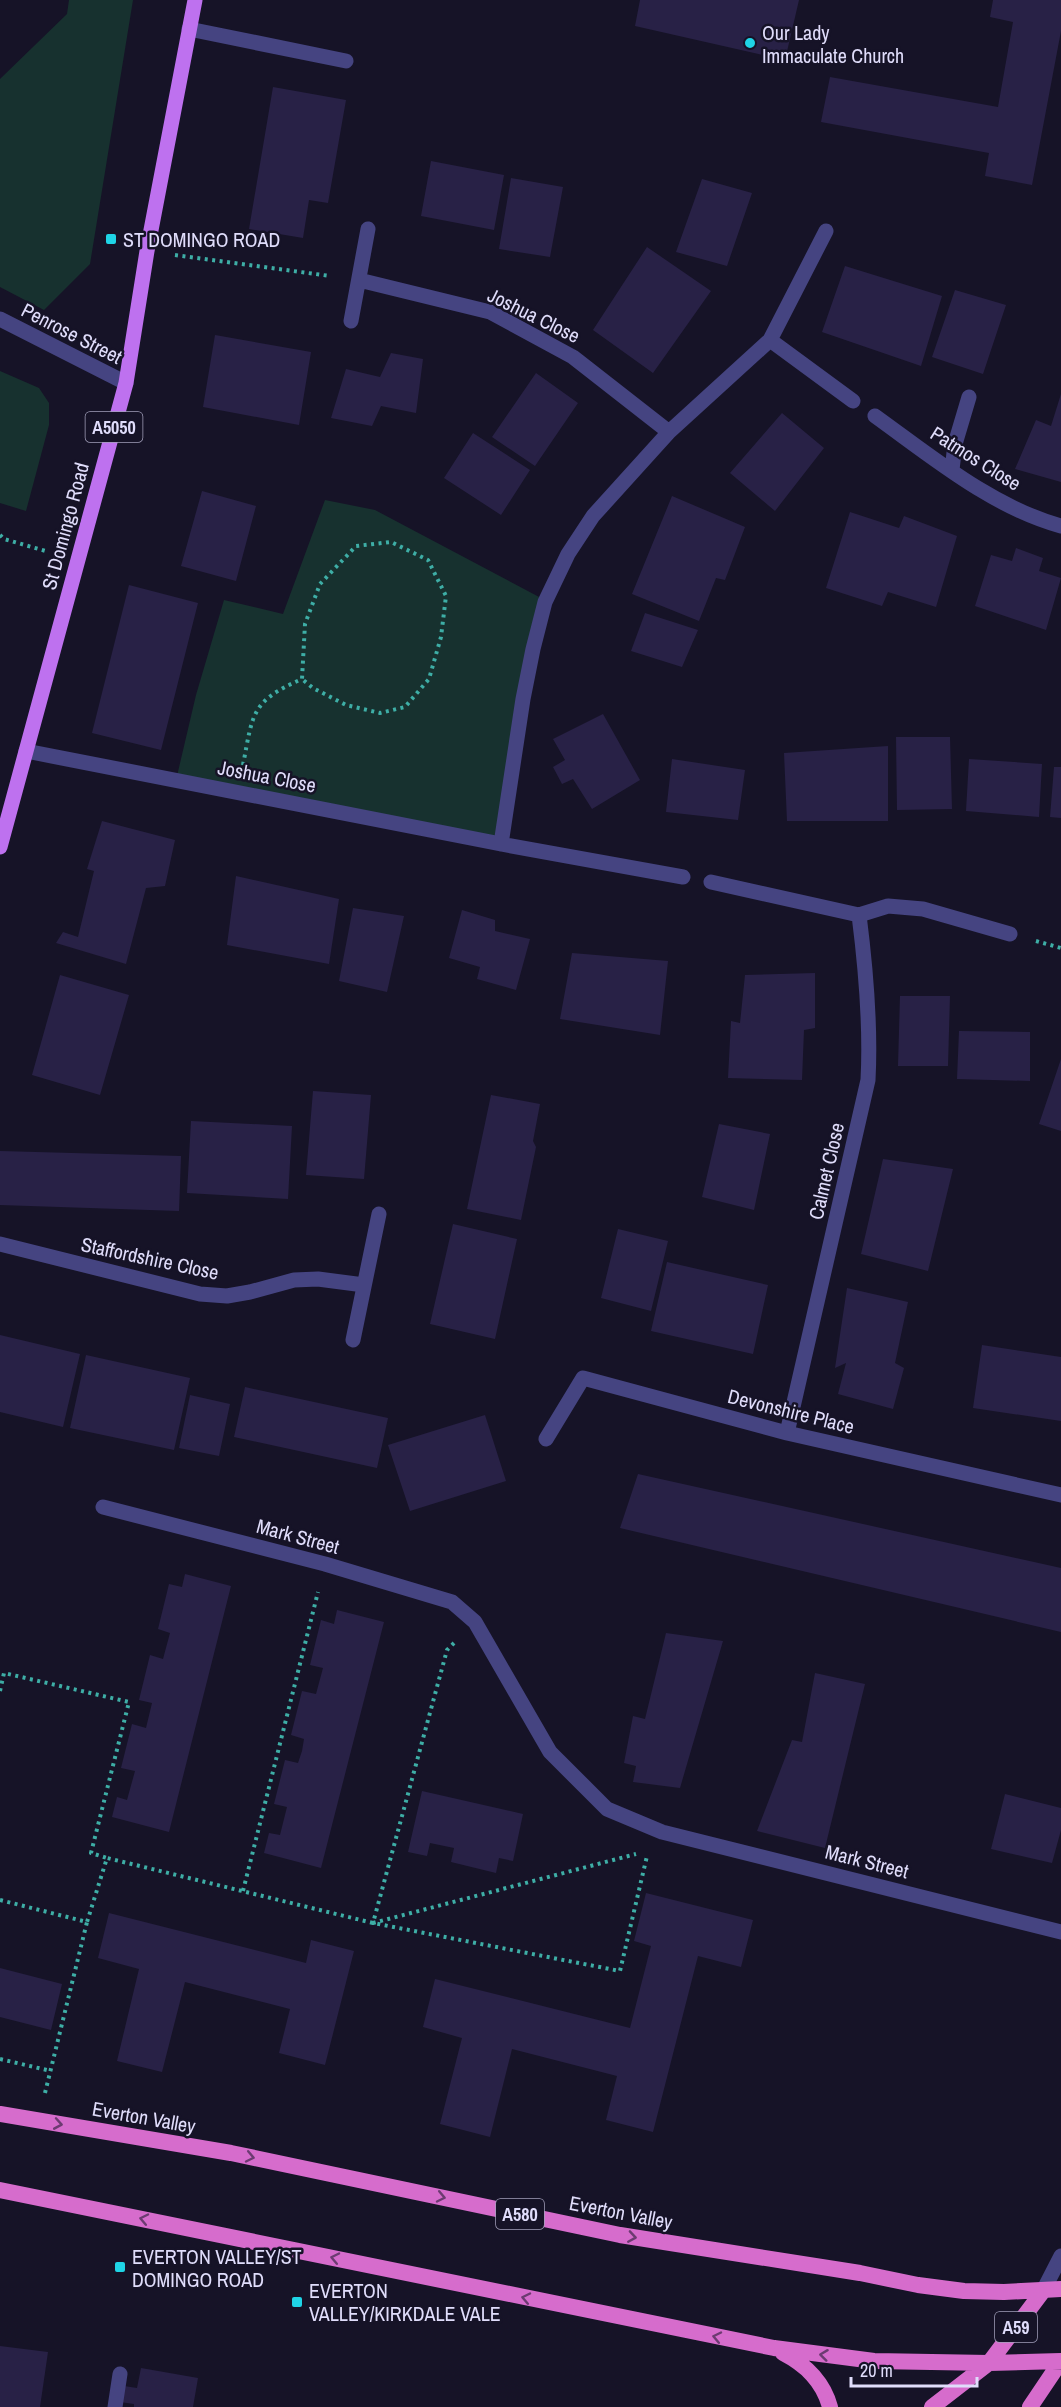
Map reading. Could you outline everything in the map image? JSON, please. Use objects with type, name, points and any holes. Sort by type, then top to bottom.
[{"type":"highway","name":"Everton Valley","points":[[0,2115],[231,2153],[620,2235],[860,2273],[918,2285],[964,2291],[1061,2289]]},
{"type":"highway","points":[[0,2190],[774,2349],[809,2369],[823,2387],[830,2407]]},
{"type":"highway","name":"A59","points":[[932,2407],[989,2363],[1043,2291]]},
{"type":"highway","name":"A59","points":[[774,2349],[874,2361],[989,2363],[1061,2361]]},
{"type":"highway","points":[[1030,2407],[1061,2361]]},
{"type":"main road","name":"St Domingo Road","points":[[0,847],[126,384],[147,251],[195,0]]},
{"type":"street","points":[[189,29],[346,61]]},
{"type":"street","points":[[351,321],[368,229]]},
{"type":"street","points":[[501,844],[523,699],[545,602],[568,554],[593,516],[669,432],[770,340],[826,231]]},
{"type":"street","name":"Joshua Close","points":[[358,280],[490,312],[573,357],[669,432]]},
{"type":"street","name":"Penrose Street","points":[[0,319],[126,384]]},
{"type":"street","points":[[770,340],[853,400]]},
{"type":"street","points":[[952,470],[955,444],[969,397]]},
{"type":"street","name":"Patmos Close","points":[[875,416],[977,487],[1024,512],[1061,525]]},
{"type":"street","name":"Joshua Close","points":[[26,751],[501,844],[683,877]]},
{"type":"street","points":[[711,882],[860,915],[888,906],[922,909],[1010,934]]},
{"type":"street","name":"Calmet Close","points":[[787,1433],[868,1080],[870,1035],[860,915]]},
{"type":"street","points":[[353,1340],[379,1214]]},
{"type":"street","name":"Staffordshire Close","points":[[0,1244],[200,1294],[227,1296],[294,1280],[318,1279],[364,1285]]},
{"type":"street","name":"Devonshire Place","points":[[546,1439],[583,1378],[787,1433],[1061,1495]]},
{"type":"street","name":"Mark Street","points":[[103,1507],[325,1564],[452,1602],[475,1622],[550,1752],[607,1809],[662,1832],[1061,1932]]},
{"type":"street","points":[[1043,2291],[1061,2256]]},
{"type":"street","points":[[115,2407],[120,2374]]},
{"type":"path","points":[[147,251],[358,280]]},
{"type":"path","points":[[0,535],[4,539],[78,560]]},
{"type":"path","points":[[391,542],[428,560],[446,596],[441,637],[429,679],[405,708],[380,713],[346,705],[313,688],[302,679],[305,624],[320,584],[356,546],[391,542]]},
{"type":"path","points":[[238,792],[249,733],[256,711],[277,690],[302,679]]},
{"type":"path","points":[[243,1891],[325,1564]]},
{"type":"path","points":[[373,1923],[447,1650],[475,1622]]},
{"type":"path","points":[[0,1691],[4,1673],[129,1702],[91,1853],[106,1858],[373,1923],[620,1971],[649,1851],[373,1923]]},
{"type":"path","points":[[38,2121],[87,1922],[106,1858]]},
{"type":"path","points":[[0,1900],[87,1922]]},
{"type":"path","points":[[0,2059],[51,2071]]},
{"type":"green space","points":[[69,0],[133,0],[90,264],[44,310],[0,287],[0,79],[67,14]]},
{"type":"green space","points":[[0,371],[39,388],[49,403],[49,425],[26,511],[0,503]]},
{"type":"green space","points":[[325,500],[375,510],[541,598],[498,839],[177,776],[196,695],[224,600],[283,614]]},
{"type":"building","name":"Our Lady Immaculate Church","points":[[640,0],[799,0],[785,60],[635,26]]},
{"type":"building","points":[[993,0],[1061,0],[1061,31],[1032,185],[985,176],[989,153],[821,122],[830,77],[998,107],[1013,22],[990,17]]},
{"type":"building","points":[[273,87],[346,100],[328,203],[309,200],[303,238],[249,229]]},
{"type":"building","points":[[431,161],[504,175],[494,230],[421,216]]},
{"type":"building","points":[[511,178],[563,187],[550,257],[499,249]]},
{"type":"building","points":[[702,179],[752,193],[727,266],[676,252]]},
{"type":"building","points":[[647,247],[711,291],[653,373],[593,330]]},
{"type":"building","points":[[845,266],[942,296],[921,366],[822,332]]},
{"type":"building","points":[[955,290],[1006,305],[983,374],[932,357]]},
{"type":"building","points":[[215,335],[311,352],[299,425],[203,407]]},
{"type":"building","points":[[391,353],[423,359],[416,413],[381,406],[372,426],[331,418],[346,369],[380,377]]},
{"type":"building","points":[[536,373],[578,403],[535,466],[492,437]]},
{"type":"building","points":[[1061,394],[1061,482],[1015,469],[1036,420],[1051,426]]},
{"type":"building","points":[[782,413],[824,448],[775,511],[730,473]]},
{"type":"building","points":[[473,433],[530,470],[501,515],[444,478]]},
{"type":"building","points":[[202,491],[256,506],[236,581],[181,566]]},
{"type":"building","points":[[672,496],[745,527],[725,580],[716,578],[699,621],[632,594]]},
{"type":"building","points":[[850,512],[899,528],[904,516],[957,536],[936,607],[888,592],[882,606],[826,588]]},
{"type":"building","points":[[1016,548],[1043,558],[1039,571],[1061,578],[1046,630],[975,606],[991,555],[1012,561]]},
{"type":"building","points":[[129,585],[198,603],[161,750],[92,733]]},
{"type":"building","points":[[645,613],[698,630],[682,667],[631,651]]},
{"type":"building","points":[[603,714],[640,780],[592,809],[573,779],[562,784],[553,767],[565,760],[553,739]]},
{"type":"building","points":[[896,737],[950,737],[952,809],[897,810]]},
{"type":"building","points":[[888,746],[888,821],[787,821],[784,753]]},
{"type":"building","points":[[672,759],[745,770],[738,820],[666,812]]},
{"type":"building","points":[[969,759],[1042,764],[1039,817],[966,811]]},
{"type":"building","points":[[1054,767],[1061,767],[1061,818],[1050,817]]},
{"type":"building","points":[[102,821],[175,840],[165,886],[146,888],[126,964],[56,943],[63,932],[78,937],[94,871],[87,869]]},
{"type":"building","points":[[236,876],[339,899],[329,964],[227,945]]},
{"type":"building","points":[[353,908],[404,916],[387,992],[339,981]]},
{"type":"building","points":[[462,910],[495,920],[495,931],[530,939],[516,990],[477,979],[480,967],[449,958]]},
{"type":"building","points":[[572,953],[668,961],[660,1035],[560,1019]]},
{"type":"building","points":[[815,973],[815,1028],[804,1030],[802,1080],[728,1078],[731,1021],[740,1023],[745,975]]},
{"type":"building","points":[[60,975],[129,995],[100,1095],[32,1075]]},
{"type":"building","points":[[900,996],[950,996],[948,1066],[898,1066]]},
{"type":"building","points":[[959,1031],[1030,1032],[1030,1081],[957,1079]]},
{"type":"building","points":[[1061,1059],[1061,1131],[1039,1124]]},
{"type":"building","points":[[313,1091],[371,1095],[364,1179],[306,1175]]},
{"type":"building","points":[[491,1095],[540,1104],[533,1141],[536,1147],[521,1220],[467,1209]]},
{"type":"building","points":[[191,1121],[292,1126],[288,1199],[187,1193]]},
{"type":"building","points":[[719,1124],[770,1134],[754,1210],[702,1197]]},
{"type":"building","points":[[0,1151],[181,1156],[179,1211],[0,1205]]},
{"type":"building","points":[[883,1159],[953,1169],[928,1271],[861,1254]]},
{"type":"building","points":[[453,1224],[517,1239],[495,1339],[430,1324]]},
{"type":"building","points":[[618,1229],[668,1241],[651,1311],[601,1298]]},
{"type":"building","points":[[667,1262],[768,1285],[753,1354],[651,1331]]},
{"type":"building","points":[[847,1288],[908,1302],[895,1363],[904,1368],[893,1409],[838,1394],[846,1363],[835,1368]]},
{"type":"building","points":[[0,1335],[80,1354],[63,1427],[0,1412]]},
{"type":"building","points":[[982,1345],[1061,1357],[1061,1421],[973,1408]]},
{"type":"building","points":[[86,1355],[190,1378],[174,1450],[70,1428]]},
{"type":"building","points":[[245,1387],[388,1418],[377,1468],[234,1437]]},
{"type":"building","points":[[190,1395],[230,1404],[219,1456],[179,1448]]},
{"type":"building","points":[[485,1415],[506,1481],[410,1511],[388,1445]]},
{"type":"building","points":[[638,1474],[1061,1568],[1061,1632],[620,1528]]},
{"type":"building","points":[[185,1574],[231,1586],[169,1832],[112,1817],[117,1797],[127,1800],[135,1771],[121,1768],[132,1724],[146,1728],[152,1703],[139,1700],[150,1655],[163,1659],[170,1633],[158,1629],[169,1584],[182,1587]]},
{"type":"building","points":[[337,1610],[384,1622],[321,1868],[264,1853],[269,1833],[280,1835],[287,1807],[274,1804],[285,1760],[298,1763],[302,1751],[304,1739],[291,1735],[302,1691],[316,1694],[323,1668],[310,1665],[321,1620],[334,1624]]},
{"type":"building","points":[[666,1633],[723,1641],[680,1788],[633,1782],[636,1766],[624,1763],[633,1716],[645,1719]]},
{"type":"building","points":[[815,1673],[865,1684],[825,1848],[757,1831],[792,1740],[802,1742]]},
{"type":"building","points":[[422,1791],[523,1814],[513,1861],[499,1858],[496,1873],[451,1862],[454,1848],[430,1843],[427,1856],[408,1852]]},
{"type":"building","points":[[1005,1794],[1061,1808],[1061,1830],[1052,1863],[991,1849]]},
{"type":"building","points":[[646,1893],[753,1920],[741,1967],[698,1956],[653,2132],[606,2120],[617,2076],[512,2049],[490,2137],[440,2124],[462,2038],[423,2027],[435,1979],[630,2028],[651,1946],[634,1941]]},
{"type":"building","points":[[109,1913],[306,1963],[311,1940],[354,1951],[325,2065],[279,2053],[290,2009],[185,1982],[162,2072],[117,2061],[139,1969],[98,1958]]},
{"type":"building","points":[[0,1968],[62,1984],[51,2030],[0,2017]]},
{"type":"building","points":[[0,2346],[48,2352],[40,2407],[0,2407]]},
{"type":"building","points":[[141,2368],[198,2378],[193,2407],[134,2407],[134,2404],[120,2402],[124,2386],[137,2388]]},
{"type":"place","name":"Our Lady Immaculate Church","points":[[750,43]]},
{"type":"place","name":"ST DOMINGO ROAD","points":[[111,239]]},
{"type":"place","name":"EVERTON VALLEY/ST DOMINGO ROAD","points":[[120,2267]]},
{"type":"place","name":"EVERTON VALLEY/KIRKDALE VALE","points":[[297,2302]]}]
